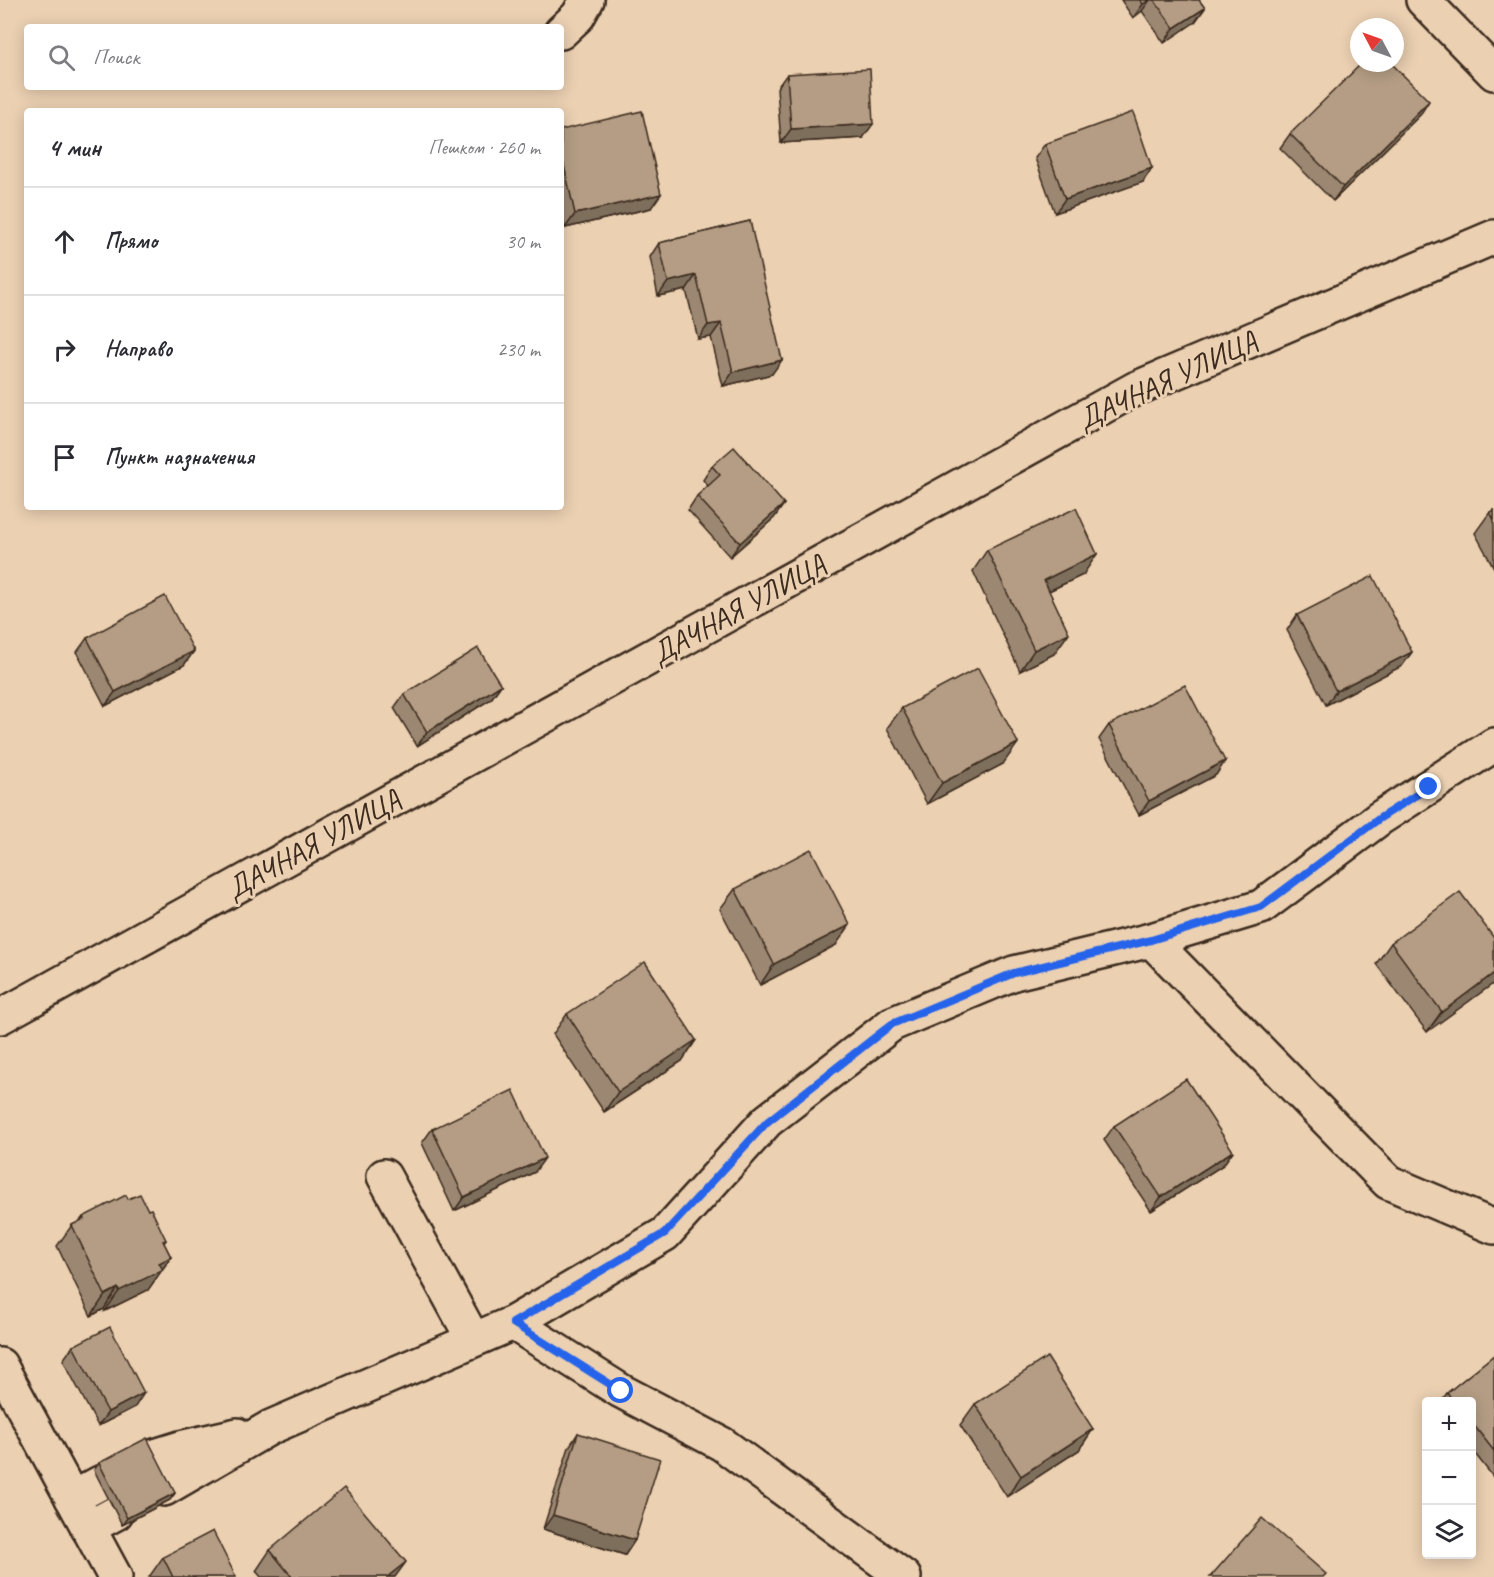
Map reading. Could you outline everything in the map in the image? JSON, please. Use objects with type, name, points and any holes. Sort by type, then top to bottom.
[{"type":"street","points":[[564,29],[578,16],[587,0]]},
{"type":"street","points":[[1423,0],[1494,73]]},
{"type":"street","name":"ДАЧНАЯ УЛИЦА","points":[[0,1017],[1135,390],[1494,237]]},
{"type":"street","points":[[164,1489],[271,1427],[513,1323],[665,1233],[767,1122],[892,1024],[1014,973],[1151,940],[1261,907],[1380,818],[1494,745]]},
{"type":"street","points":[[1151,940],[1388,1182],[1494,1227]]},
{"type":"street","points":[[384,1176],[473,1339]]},
{"type":"street","points":[[513,1323],[621,1391],[722,1444],[904,1577]]},
{"type":"street","points":[[1,1367],[86,1490],[102,1521],[108,1575]]},
{"type":"street","points":[[148,1458],[184,1447],[271,1427]]},
{"type":"building","points":[[1154,0],[1199,0],[1205,8],[1174,28]]},
{"type":"building","points":[[870,69],[873,124],[791,129],[787,74]]},
{"type":"building","points":[[1353,72],[1400,72],[1429,101],[1343,187],[1290,134]]},
{"type":"building","points":[[642,111],[661,194],[575,214],[564,165],[564,129]]},
{"type":"building","points":[[1133,112],[1152,168],[1065,199],[1045,144]]},
{"type":"building","points":[[750,221],[782,360],[733,372],[721,323],[708,325],[696,275],[668,282],[659,243]]},
{"type":"building","points":[[734,447],[784,504],[740,543],[697,496],[720,475],[712,466]]},
{"type":"building","points":[[1076,508],[1097,554],[1044,580],[1069,633],[1034,650],[987,550]]},
{"type":"building","points":[[1373,576],[1412,652],[1336,691],[1297,615]]},
{"type":"building","points":[[165,596],[194,651],[115,692],[87,638]]},
{"type":"building","points":[[478,648],[501,685],[427,732],[404,694]]},
{"type":"building","points":[[978,668],[1018,743],[942,783],[902,708]]},
{"type":"building","points":[[1185,685],[1225,761],[1149,801],[1109,725]]},
{"type":"building","points":[[811,849],[850,925],[774,964],[735,889]]},
{"type":"building","points":[[1460,892],[1494,938],[1494,973],[1442,1012],[1391,943]]},
{"type":"building","points":[[645,962],[696,1040],[618,1092],[567,1014]]},
{"type":"building","points":[[1186,1079],[1233,1151],[1161,1197],[1114,1126]]},
{"type":"building","points":[[513,1090],[545,1158],[464,1197],[432,1129]]},
{"type":"building","points":[[140,1194],[148,1210],[151,1209],[166,1240],[163,1241],[171,1257],[159,1263],[163,1270],[119,1291],[118,1288],[105,1295],[72,1225],[126,1195],[128,1199]]},
{"type":"building","points":[[110,1327],[144,1393],[108,1412],[73,1346]]},
{"type":"building","points":[[1494,1355],[1494,1451],[1476,1428],[1476,1397],[1450,1397],[1447,1393]]},
{"type":"building","points":[[1047,1357],[1093,1429],[1021,1476],[975,1404]]},
{"type":"building","points":[[578,1433],[660,1459],[635,1540],[553,1515]]},
{"type":"building","points":[[147,1438],[175,1493],[127,1518],[99,1463]]},
{"type":"building","points":[[344,1488],[406,1562],[387,1577],[292,1577],[270,1550]]},
{"type":"building","points":[[1262,1518],[1326,1574],[1323,1577],[1210,1577]]},
{"type":"building","points":[[213,1531],[236,1577],[173,1577],[163,1557]]},
{"type":"route","points":[[621,1391],[513,1323],[665,1233],[767,1122],[892,1024],[1014,973],[1151,940],[1261,907],[1380,818],[1429,787]]}]
